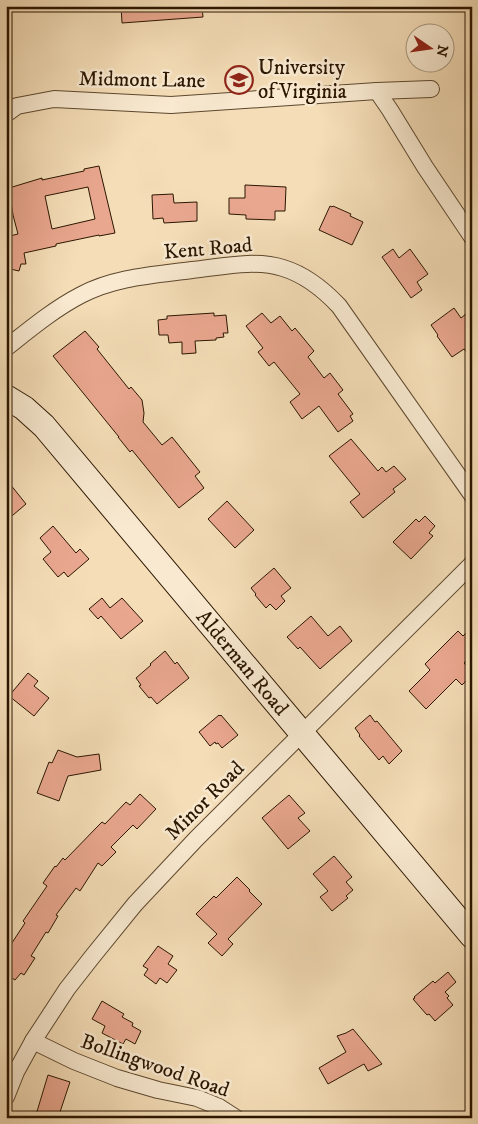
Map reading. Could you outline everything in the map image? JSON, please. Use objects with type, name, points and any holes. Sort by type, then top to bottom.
[{"type":"main road","name":"Alderman Road","points":[[6,397],[24,408],[44,426],[472,936]]},
{"type":"street","name":"Midmont Lane","points":[[6,114],[17,106],[54,99],[171,105],[431,89]]},
{"type":"street","points":[[377,91],[472,237]]},
{"type":"street","name":"Kent Road","points":[[6,348],[58,308],[102,285],[129,278],[240,264],[261,264],[282,268],[306,278],[324,290],[339,306],[472,495]]},
{"type":"street","name":"Minor Road","points":[[6,1097],[16,1072],[33,1041],[68,989],[135,904],[196,839],[472,564]]},
{"type":"street","name":"Bollingwood Road","points":[[33,1041],[74,1061],[117,1078],[158,1090],[197,1098],[219,1107],[236,1118]]},
{"type":"building","points":[[121,6],[202,6],[203,17],[122,23]]},
{"type":"building","points":[[99,166],[115,233],[56,244],[56,246],[24,253],[26,264],[21,264],[19,271],[6,268],[6,237],[18,234],[9,188],[42,178],[42,180],[84,171],[84,169]],"holes":[[[88,187],[95,219],[52,229],[45,196]]]},
{"type":"building","points":[[245,185],[286,187],[285,211],[275,211],[275,220],[246,219],[246,215],[229,214],[229,198],[245,198]]},
{"type":"building","points":[[173,194],[174,203],[197,202],[197,221],[164,223],[163,218],[153,219],[152,195]]},
{"type":"building","points":[[330,206],[351,214],[350,216],[363,222],[352,245],[319,230]]},
{"type":"building","points":[[393,249],[399,258],[410,249],[428,274],[417,282],[422,290],[411,298],[382,257]]},
{"type":"building","points":[[454,308],[461,318],[466,314],[472,322],[472,358],[464,349],[452,357],[431,325]]},
{"type":"building","points":[[214,313],[214,316],[226,315],[228,333],[223,333],[224,337],[216,338],[216,340],[195,341],[196,353],[182,354],[182,342],[169,343],[168,335],[159,335],[158,320],[167,319],[167,316]]},
{"type":"building","points":[[262,313],[271,323],[280,316],[292,331],[295,328],[314,351],[308,357],[324,378],[330,373],[343,390],[338,394],[353,414],[350,416],[353,421],[338,432],[319,406],[302,419],[290,402],[300,394],[274,362],[269,366],[258,352],[263,348],[246,326]]},
{"type":"building","points":[[85,331],[129,389],[131,387],[142,400],[143,422],[162,445],[172,437],[200,472],[195,476],[204,488],[179,508],[132,450],[130,452],[53,356]]},
{"type":"building","points":[[351,439],[378,471],[382,467],[386,472],[394,466],[406,479],[393,489],[395,492],[363,518],[350,502],[360,494],[329,456]]},
{"type":"building","points":[[6,479],[26,504],[6,521]]},
{"type":"building","points":[[227,501],[254,530],[235,548],[208,519]]},
{"type":"building","points":[[425,516],[435,526],[429,533],[433,536],[411,559],[393,542],[416,519],[419,522]]},
{"type":"building","points":[[53,526],[76,553],[80,549],[89,559],[68,577],[64,572],[58,577],[43,559],[51,552],[40,538]]},
{"type":"building","points":[[274,568],[291,588],[281,596],[285,601],[276,610],[270,604],[266,608],[251,588]]},
{"type":"building","points":[[102,598],[110,608],[122,598],[143,621],[121,639],[101,616],[98,619],[89,609]]},
{"type":"building","points":[[311,616],[328,636],[340,626],[352,641],[320,669],[300,647],[298,649],[287,637]]},
{"type":"building","points":[[472,627],[472,655],[464,663],[472,670],[472,675],[462,685],[456,679],[426,709],[409,691],[430,670],[425,664],[458,631],[463,636]]},
{"type":"building","points":[[165,651],[175,664],[177,662],[189,678],[157,704],[139,686],[141,685],[136,678]]},
{"type":"building","points":[[28,673],[38,681],[34,686],[49,698],[34,716],[9,696]]},
{"type":"building","points":[[219,715],[238,735],[222,748],[215,742],[210,746],[199,732]]},
{"type":"building","points":[[370,715],[402,751],[389,764],[383,756],[379,760],[359,736],[355,728]]},
{"type":"building","points":[[58,750],[77,757],[99,754],[101,770],[68,776],[59,801],[37,793],[49,762],[52,763]]},
{"type":"building","points":[[140,794],[156,809],[137,829],[133,825],[111,847],[116,852],[102,866],[98,863],[80,891],[76,888],[56,915],[58,916],[48,933],[46,932],[31,956],[35,958],[24,975],[21,973],[15,980],[6,974],[6,952],[25,923],[23,921],[47,886],[43,883],[55,866],[63,858],[65,860],[102,822],[105,824],[126,802],[130,805]]},
{"type":"building","points":[[289,795],[305,813],[298,818],[310,831],[288,849],[262,818]]},
{"type":"building","points":[[334,856],[352,877],[346,882],[353,890],[346,896],[348,898],[332,911],[320,897],[328,891],[313,874]]},
{"type":"building","points":[[237,877],[262,904],[228,939],[233,944],[222,956],[208,943],[217,934],[196,914],[214,896],[216,898]]},
{"type":"building","points":[[158,946],[173,956],[168,964],[177,970],[167,983],[160,978],[156,984],[144,975],[148,969],[143,966]]},
{"type":"building","points":[[448,972],[456,982],[445,992],[453,1005],[435,1021],[413,999],[433,981],[435,983]]},
{"type":"building","points":[[102,1001],[124,1014],[122,1017],[133,1023],[132,1026],[141,1031],[135,1044],[126,1039],[123,1044],[102,1033],[105,1026],[92,1019]]},
{"type":"building","points":[[353,1029],[382,1064],[368,1071],[364,1064],[328,1084],[319,1068],[346,1052],[337,1036]]},
{"type":"building","points":[[48,1075],[70,1082],[58,1118],[35,1118]]},
{"type":"place","name":"University of Virginia","points":[[239,80]]}]
